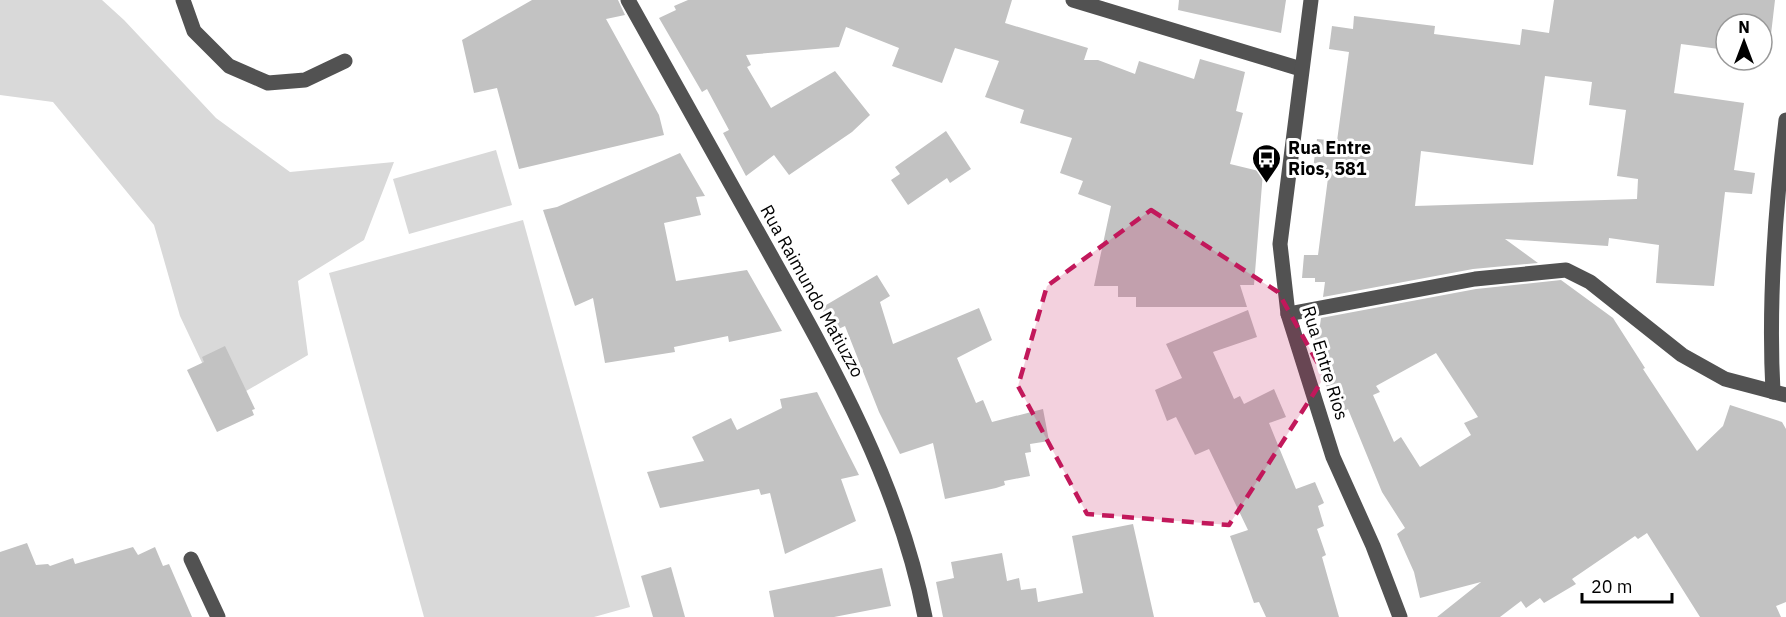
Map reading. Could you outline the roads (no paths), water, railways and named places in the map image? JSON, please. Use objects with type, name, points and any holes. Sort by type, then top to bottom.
[{"type":"street","points":[[183,0],[194,31],[229,66],[268,83],[305,81],[345,61]]},
{"type":"street","name":"Rua Raimundo Matiuzzo","points":[[628,0],[833,367],[871,446],[907,540],[925,617]]},
{"type":"street","points":[[1073,0],[1300,69]]},
{"type":"street","name":"Rua Entre Rios","points":[[1311,0],[1300,69],[1280,244],[1288,314],[1333,457],[1373,546],[1400,617]]},
{"type":"street","points":[[1288,314],[1474,279],[1566,270],[1590,282],[1682,355],[1725,379],[1779,394],[1770,337],[1777,196],[1786,120]]},
{"type":"street","points":[[191,559],[218,617]]},
{"type":"place","name":"Rua Entre Rios, 581","points":[[1267,184]]}]
